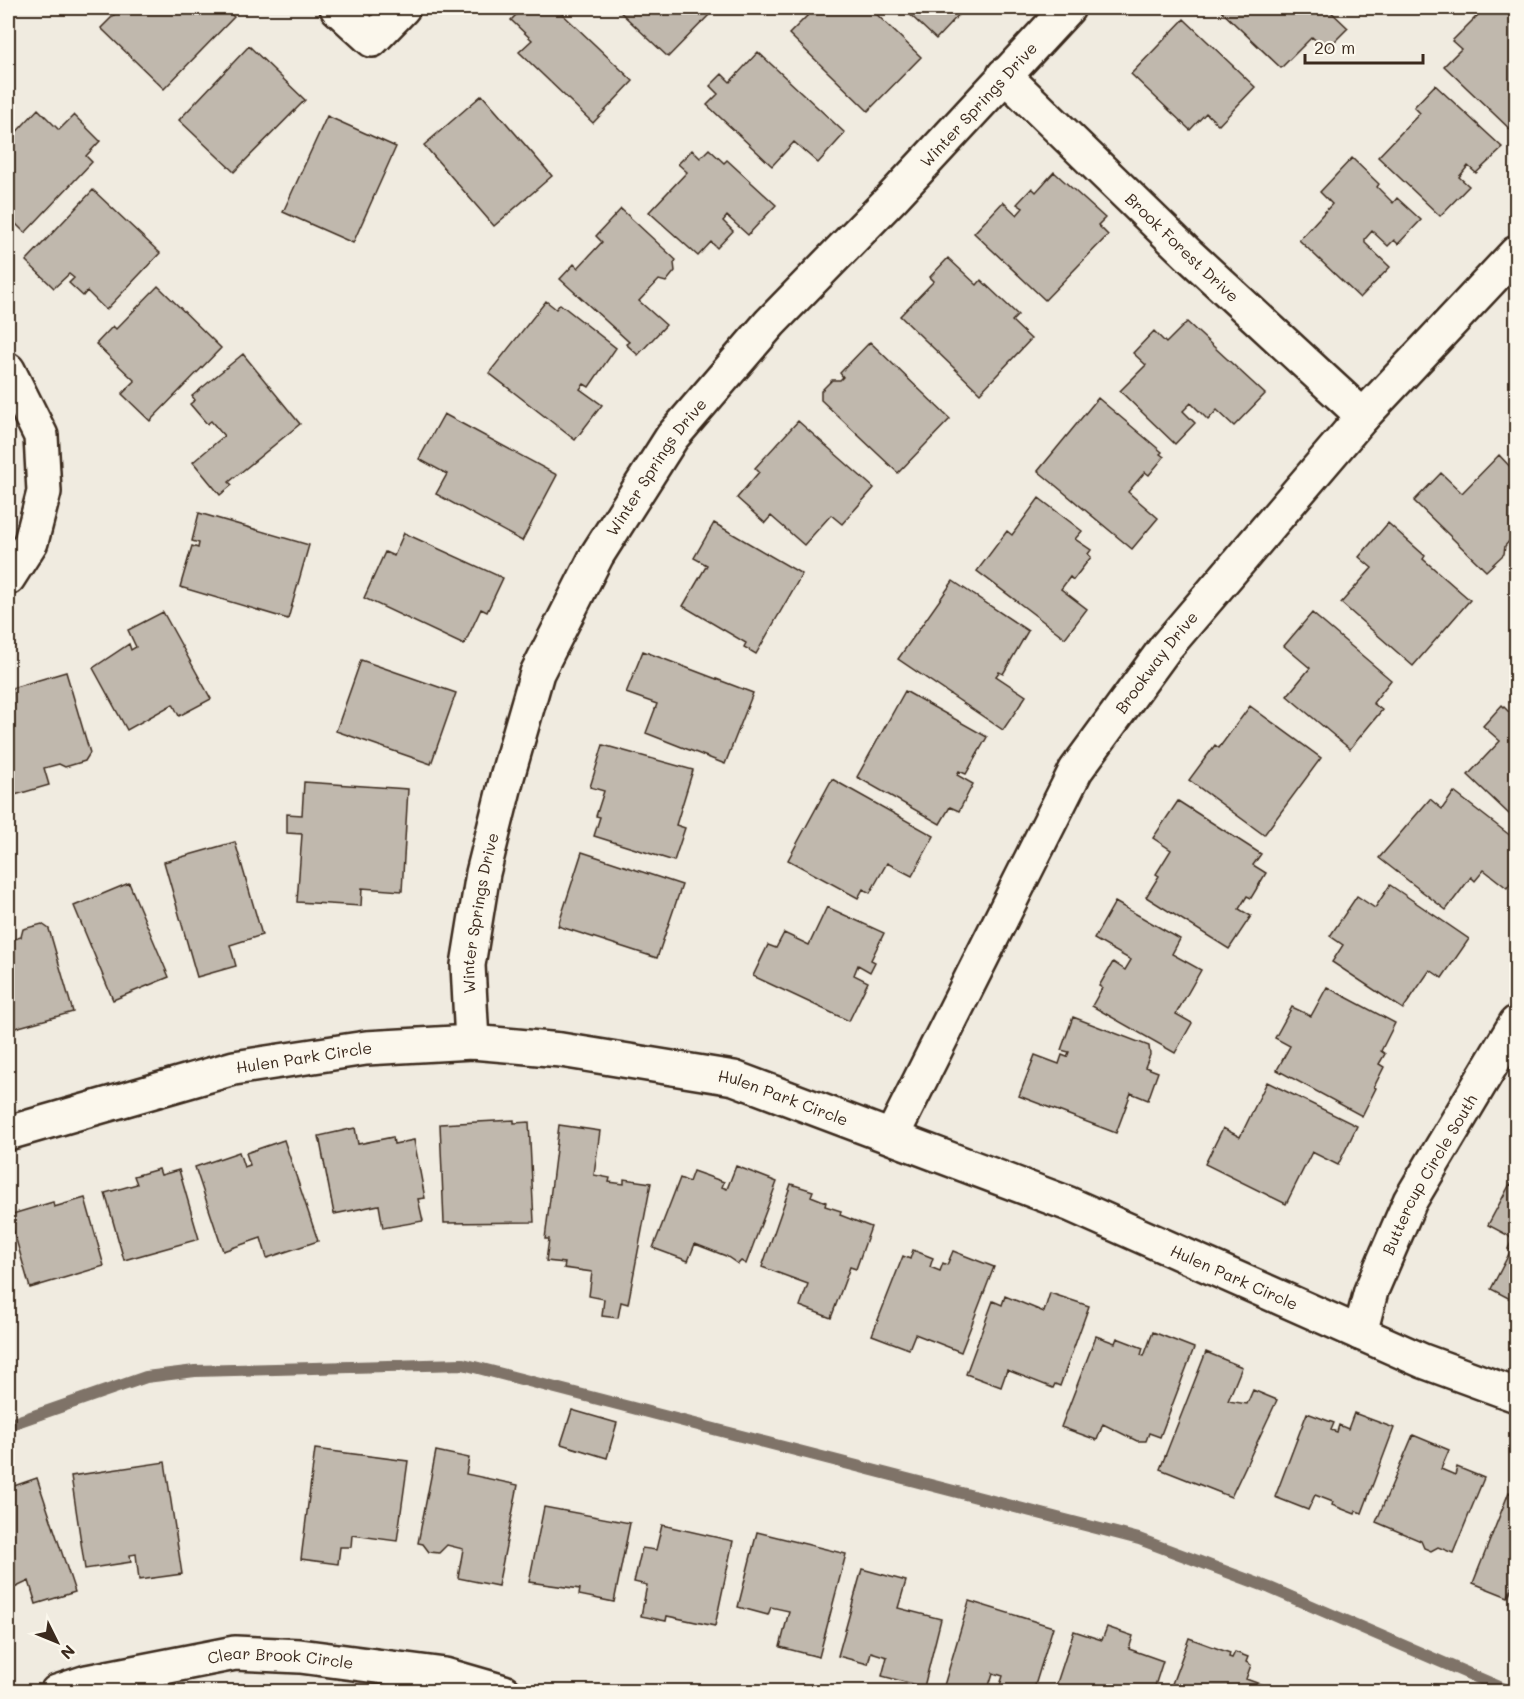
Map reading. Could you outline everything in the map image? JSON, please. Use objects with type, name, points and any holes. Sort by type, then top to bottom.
[{"type":"street","points":[[338,8],[372,40],[403,8]]},
{"type":"street","name":"Winter Springs Drive","points":[[472,1042],[468,965],[483,873],[537,673],[597,555],[672,437],[770,322],[892,198],[1068,8]]},
{"type":"street","name":"Brook Forest Drive","points":[[1004,75],[1189,255],[1363,416]]},
{"type":"street","name":"Brookway Drive","points":[[892,1136],[1076,770],[1166,647],[1363,416],[1516,253]]},
{"type":"street","points":[[8,370],[41,436],[44,492],[31,542],[8,578]]},
{"type":"street","name":"Buttercup Circle South","points":[[1360,1333],[1371,1291],[1410,1201],[1516,1023]]},
{"type":"street","name":"Hulen Park Circle","points":[[8,1133],[234,1068],[366,1048],[472,1042],[561,1050],[734,1078],[1069,1204],[1423,1360],[1516,1395]]},
{"type":"street","name":"Clear Brook Circle","points":[[57,1692],[87,1682],[235,1653],[300,1656],[446,1675],[504,1692]]},
{"type":"building","points":[[121,8],[224,8],[234,17],[164,89],[101,28]]},
{"type":"building","points":[[523,8],[556,8],[633,81],[593,123],[519,52],[532,40],[511,20]]},
{"type":"building","points":[[616,8],[701,8],[709,15],[668,57]]},
{"type":"building","points":[[815,8],[870,8],[921,57],[868,111],[789,34]]},
{"type":"building","points":[[903,8],[965,8],[936,39]]},
{"type":"building","points":[[1218,8],[1327,8],[1348,28],[1326,50],[1312,37],[1281,68]]},
{"type":"building","points":[[1485,8],[1514,8],[1516,10],[1515,134],[1444,66],[1461,49],[1452,41]]},
{"type":"building","points":[[1184,19],[1255,87],[1219,125],[1206,113],[1190,130],[1131,74]]},
{"type":"building","points":[[249,46],[305,100],[234,172],[179,120]]},
{"type":"building","points":[[758,52],[845,133],[818,163],[794,142],[772,166],[707,105],[718,94],[710,86],[722,74],[730,82]]},
{"type":"building","points":[[1435,85],[1503,148],[1476,173],[1468,166],[1459,177],[1469,186],[1440,216],[1378,157],[1420,113],[1414,107]]},
{"type":"building","points":[[482,95],[552,176],[494,226],[424,145]]},
{"type":"building","points":[[38,109],[59,130],[74,115],[100,141],[86,156],[92,162],[25,233],[8,216],[8,141]]},
{"type":"building","points":[[327,116],[396,147],[353,243],[283,212]]},
{"type":"building","points":[[709,149],[724,163],[727,160],[776,205],[748,235],[727,216],[723,221],[733,231],[717,248],[711,242],[698,256],[649,212],[687,172],[678,164],[692,150],[700,158]]},
{"type":"building","points":[[1352,158],[1379,184],[1377,187],[1393,203],[1397,198],[1421,220],[1398,244],[1394,240],[1388,246],[1372,231],[1365,239],[1365,243],[1390,267],[1360,298],[1299,240],[1332,204],[1320,192]]},
{"type":"building","points":[[1054,172],[1105,218],[1098,225],[1108,235],[1045,300],[974,233],[1003,202],[1017,215],[1023,208],[1017,204],[1032,188],[1036,192]]},
{"type":"building","points":[[93,190],[160,253],[106,310],[87,291],[83,296],[69,283],[74,278],[69,274],[54,288],[26,261]]},
{"type":"building","points":[[621,209],[676,260],[675,271],[666,282],[659,280],[639,301],[666,325],[638,355],[626,344],[629,342],[560,279],[574,264],[578,268],[602,242],[596,236]]},
{"type":"building","points":[[948,258],[977,285],[981,280],[1018,315],[1012,321],[1031,339],[980,393],[900,316],[934,281],[930,277]]},
{"type":"building","points":[[158,286],[221,348],[150,421],[122,394],[135,381],[96,344],[113,326],[116,329]]},
{"type":"building","points":[[546,301],[556,309],[560,304],[616,348],[589,387],[584,384],[580,389],[602,405],[575,440],[489,373]]},
{"type":"building","points":[[1187,322],[1265,394],[1234,426],[1217,410],[1208,420],[1191,403],[1183,411],[1195,423],[1175,444],[1120,391],[1146,365],[1133,353],[1154,331],[1166,343]]},
{"type":"building","points":[[870,342],[950,419],[898,473],[821,400],[821,391],[832,380],[840,380],[843,377],[840,373]]},
{"type":"building","points":[[243,354],[300,424],[229,482],[232,485],[220,495],[193,462],[224,436],[211,421],[207,424],[190,404],[195,400],[192,396]]},
{"type":"building","points":[[1098,398],[1162,452],[1160,454],[1164,457],[1149,475],[1145,472],[1128,492],[1158,518],[1132,549],[1038,471]]},
{"type":"building","points":[[444,414],[557,475],[522,541],[436,494],[447,474],[419,459]]},
{"type":"building","points":[[798,421],[874,488],[842,524],[831,515],[804,545],[771,516],[765,523],[737,498],[759,472],[755,468]]},
{"type":"building","points":[[1499,455],[1516,473],[1516,533],[1505,546],[1504,554],[1486,571],[1414,501],[1441,473],[1462,493]]},
{"type":"building","points":[[1039,498],[1082,531],[1075,539],[1091,550],[1088,554],[1091,557],[1073,580],[1070,577],[1061,589],[1087,609],[1065,638],[977,571],[1007,531],[1012,535]]},
{"type":"building","points":[[199,513],[309,545],[288,619],[180,587],[192,546],[198,548],[199,543],[192,541]]},
{"type":"building","points":[[714,523],[802,574],[756,654],[744,647],[746,643],[683,606],[707,565],[694,558]]},
{"type":"building","points":[[1388,523],[1425,556],[1423,559],[1470,600],[1413,666],[1341,603],[1372,568],[1359,557]]},
{"type":"building","points":[[404,533],[503,578],[487,612],[481,609],[464,645],[364,598],[385,552],[394,556]]},
{"type":"building","points":[[953,581],[1028,631],[1003,674],[999,672],[996,676],[1026,696],[1003,730],[898,659]]},
{"type":"building","points":[[163,612],[211,699],[179,716],[173,704],[127,730],[93,668],[129,644],[131,650],[136,647],[128,630]]},
{"type":"building","points":[[1312,613],[1391,680],[1373,703],[1382,710],[1350,749],[1287,696],[1310,668],[1284,646]]},
{"type":"building","points":[[643,651],[753,693],[725,764],[646,733],[657,704],[626,693]]},
{"type":"building","points":[[361,660],[456,693],[431,764],[336,731]]},
{"type":"building","points":[[66,672],[90,753],[85,761],[65,767],[59,764],[44,768],[49,785],[8,797],[8,689]]},
{"type":"building","points":[[905,691],[987,737],[966,774],[959,771],[957,775],[973,784],[959,811],[950,807],[940,824],[857,777]]},
{"type":"building","points":[[1502,705],[1516,719],[1516,815],[1513,812],[1510,815],[1468,775],[1500,741],[1483,726]]},
{"type":"building","points":[[1250,706],[1321,758],[1264,835],[1189,780],[1215,745],[1219,748]]},
{"type":"building","points":[[603,745],[693,770],[676,825],[685,828],[674,861],[594,836],[600,817],[596,816],[604,791],[590,787]]},
{"type":"building","points":[[832,779],[934,836],[912,876],[887,863],[870,893],[863,889],[858,898],[788,860]]},
{"type":"building","points":[[304,782],[408,789],[402,891],[362,888],[361,906],[297,902],[302,834],[287,833],[287,814],[302,815]]},
{"type":"building","points":[[1454,792],[1516,840],[1516,876],[1507,888],[1484,870],[1475,881],[1471,877],[1446,910],[1379,858],[1430,799],[1442,809]]},
{"type":"building","points":[[1178,801],[1261,854],[1253,865],[1266,873],[1251,898],[1247,896],[1239,909],[1251,916],[1229,949],[1146,897],[1159,876],[1156,874],[1171,850],[1153,838]]},
{"type":"building","points":[[235,842],[262,935],[230,945],[236,966],[197,977],[164,862]]},
{"type":"building","points":[[582,852],[682,885],[657,958],[558,926]]},
{"type":"building","points":[[129,883],[169,977],[113,1000],[74,906]]},
{"type":"building","points":[[1390,885],[1469,939],[1442,978],[1430,970],[1403,1009],[1332,962],[1343,945],[1330,936],[1357,896],[1375,908]]},
{"type":"building","points":[[1115,902],[1180,939],[1172,954],[1201,970],[1176,1014],[1192,1023],[1175,1053],[1092,1006],[1102,988],[1099,986],[1113,962],[1125,970],[1131,960],[1094,939]]},
{"type":"building","points":[[827,907],[884,933],[871,960],[875,962],[870,972],[858,965],[854,975],[868,982],[849,1021],[753,976],[768,945],[776,948],[784,933],[809,945]]},
{"type":"building","points":[[42,924],[49,929],[73,1012],[8,1030],[8,941],[21,937],[23,929]]},
{"type":"building","points":[[1327,987],[1395,1023],[1381,1051],[1385,1054],[1379,1064],[1384,1067],[1362,1116],[1277,1070],[1290,1046],[1275,1038],[1292,1007],[1311,1016]]},
{"type":"building","points":[[1073,1017],[1149,1046],[1150,1055],[1145,1067],[1158,1072],[1148,1100],[1131,1093],[1116,1133],[1019,1096],[1035,1055],[1059,1064],[1062,1055],[1067,1057],[1069,1052],[1061,1050]]},
{"type":"building","points":[[1267,1082],[1357,1126],[1338,1165],[1312,1152],[1286,1204],[1205,1164],[1223,1128],[1240,1137]]},
{"type":"building","points":[[514,1120],[514,1123],[529,1122],[534,1222],[444,1223],[440,1124]]},
{"type":"building","points":[[559,1125],[600,1131],[594,1175],[610,1178],[609,1182],[624,1184],[624,1179],[651,1183],[628,1304],[621,1302],[618,1318],[602,1316],[604,1299],[589,1296],[592,1272],[564,1268],[565,1263],[546,1261],[549,1239],[545,1239]]},
{"type":"building","points":[[355,1128],[358,1144],[393,1137],[394,1144],[414,1140],[425,1198],[418,1199],[423,1221],[383,1228],[379,1205],[334,1214],[319,1136]]},
{"type":"building","points":[[284,1140],[318,1241],[267,1258],[261,1238],[223,1251],[195,1167],[239,1152],[244,1167],[250,1165],[246,1153]]},
{"type":"building","points":[[736,1166],[777,1182],[746,1264],[741,1261],[738,1264],[726,1256],[695,1244],[688,1261],[653,1248],[680,1178],[689,1182],[693,1171],[724,1182],[722,1187],[727,1189]]},
{"type":"building","points":[[159,1169],[161,1175],[179,1170],[199,1239],[124,1260],[105,1193],[137,1184],[134,1176]]},
{"type":"building","points":[[791,1184],[813,1191],[811,1196],[826,1202],[825,1206],[841,1211],[840,1215],[871,1227],[856,1269],[850,1267],[831,1318],[800,1306],[808,1284],[762,1267]]},
{"type":"building","points":[[1510,1184],[1516,1187],[1516,1302],[1491,1289],[1511,1250],[1508,1249],[1513,1238],[1488,1225]]},
{"type":"building","points":[[85,1198],[104,1266],[30,1288],[9,1215],[53,1202],[54,1207]]},
{"type":"building","points":[[913,1250],[933,1258],[930,1267],[940,1271],[943,1263],[947,1265],[953,1251],[994,1267],[961,1352],[915,1334],[909,1349],[872,1335],[903,1256],[910,1259]]},
{"type":"building","points":[[1050,1293],[1089,1306],[1060,1386],[1055,1384],[1053,1388],[1007,1370],[1001,1387],[966,1374],[993,1301],[1002,1305],[1005,1296],[1044,1312]]},
{"type":"building","points":[[1153,1332],[1194,1348],[1160,1437],[1149,1433],[1146,1441],[1137,1441],[1103,1424],[1097,1440],[1061,1427],[1096,1336],[1115,1343],[1117,1338],[1143,1348],[1141,1355],[1144,1356]]},
{"type":"building","points":[[1206,1352],[1242,1367],[1228,1401],[1247,1404],[1253,1390],[1277,1400],[1231,1497],[1160,1469]]},
{"type":"building","points":[[572,1410],[617,1423],[607,1458],[561,1444]]},
{"type":"building","points":[[1307,1413],[1334,1423],[1331,1430],[1337,1432],[1339,1425],[1348,1429],[1354,1413],[1394,1428],[1362,1513],[1356,1511],[1355,1514],[1315,1495],[1308,1510],[1275,1497]]},
{"type":"building","points":[[1413,1435],[1449,1450],[1441,1469],[1455,1475],[1457,1467],[1484,1478],[1453,1553],[1438,1547],[1431,1551],[1424,1548],[1421,1541],[1376,1522]]},
{"type":"building","points":[[315,1449],[408,1461],[397,1541],[352,1535],[351,1547],[340,1547],[338,1564],[301,1559]]},
{"type":"building","points":[[436,1451],[469,1458],[466,1474],[518,1485],[498,1586],[458,1578],[463,1549],[447,1545],[439,1553],[429,1552],[423,1544],[418,1543]]},
{"type":"building","points":[[165,1462],[182,1574],[139,1580],[136,1554],[130,1555],[131,1562],[85,1569],[71,1476]]},
{"type":"building","points":[[37,1478],[75,1592],[36,1604],[29,1581],[8,1591],[8,1488]]},
{"type":"building","points":[[1509,1492],[1516,1495],[1516,1583],[1514,1582],[1508,1597],[1473,1583]]},
{"type":"building","points":[[544,1507],[630,1523],[614,1602],[579,1595],[580,1589],[529,1582]]},
{"type":"building","points":[[662,1525],[733,1541],[715,1626],[667,1616],[666,1621],[641,1616],[647,1585],[634,1582],[642,1548],[656,1550]]},
{"type":"building","points":[[757,1532],[846,1554],[819,1657],[780,1647],[789,1611],[771,1607],[768,1615],[738,1607]]},
{"type":"building","points":[[862,1569],[906,1581],[898,1608],[941,1619],[924,1687],[882,1676],[887,1657],[871,1652],[868,1664],[838,1656]]},
{"type":"building","points":[[969,1601],[1053,1627],[1033,1692],[1010,1692],[999,1688],[1003,1676],[993,1673],[987,1692],[952,1692],[943,1689]]},
{"type":"building","points":[[1107,1627],[1133,1636],[1129,1649],[1163,1661],[1153,1692],[1054,1692],[1074,1631],[1102,1640]]},
{"type":"building","points":[[1189,1638],[1230,1653],[1229,1657],[1232,1658],[1235,1652],[1248,1657],[1246,1662],[1251,1665],[1246,1679],[1271,1688],[1270,1692],[1169,1692]]},
{"type":"waterway","points":[[8,1425],[146,1377],[195,1371],[463,1364],[1139,1539],[1270,1588],[1511,1692]]}]
